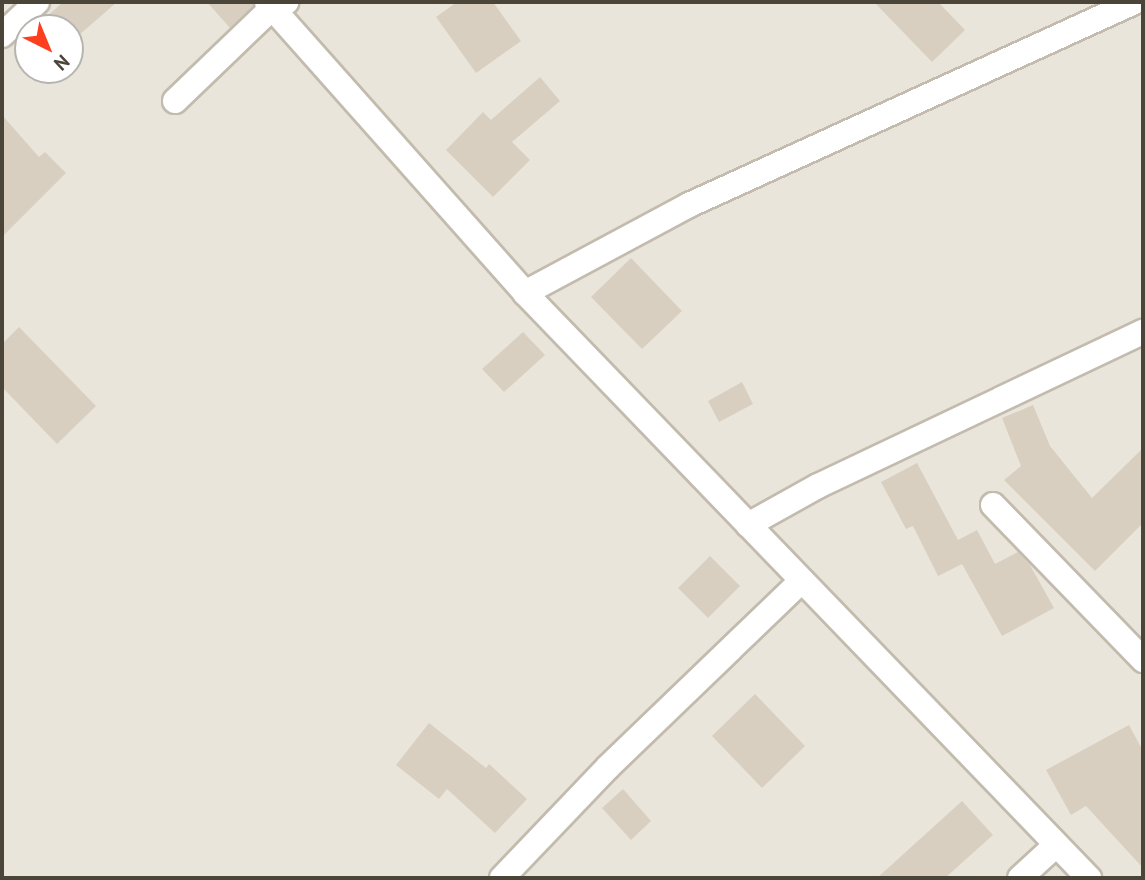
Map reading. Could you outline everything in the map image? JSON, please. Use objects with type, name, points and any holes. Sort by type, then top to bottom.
[{"type":"street","points":[[2,35],[37,2]]},
{"type":"street","points":[[525,293],[689,205],[1135,2]]},
{"type":"street","points":[[175,101],[275,4],[525,293],[800,582],[1089,878]]},
{"type":"street","points":[[748,525],[818,485],[1143,332]]},
{"type":"street","points":[[993,505],[1143,660]]},
{"type":"street","points":[[502,878],[608,766],[800,582]]},
{"type":"street","points":[[1020,878],[1056,845]]},
{"type":"shaded area","points":[[2,2],[1143,2],[1143,878],[2,878]]},
{"type":"building","points":[[63,2],[117,2],[84,31],[84,14],[50,14]]},
{"type":"building","points":[[207,2],[253,2],[253,6],[230,28]]},
{"type":"building","points":[[457,2],[493,2],[521,41],[476,73],[436,17]]},
{"type":"building","points":[[874,2],[938,2],[965,30],[932,62]]},
{"type":"building","points":[[540,77],[560,101],[512,142],[530,160],[493,197],[446,150],[483,112],[491,120]]},
{"type":"building","points":[[2,115],[39,157],[45,152],[66,173],[2,237]]},
{"type":"building","points":[[631,258],[682,311],[642,349],[591,297]]},
{"type":"building","points":[[19,327],[96,406],[57,444],[2,387],[2,344]]},
{"type":"building","points":[[523,332],[545,355],[504,392],[482,369]]},
{"type":"building","points":[[742,382],[753,404],[719,422],[708,401]]},
{"type":"building","points":[[1033,405],[1050,446],[1092,498],[1143,448],[1143,523],[1095,571],[1004,480],[1021,466],[1002,418]]},
{"type":"building","points":[[917,463],[958,540],[977,530],[995,564],[1018,552],[1030,565],[1054,608],[1002,636],[962,564],[938,576],[913,526],[906,529],[881,482]]},
{"type":"building","points":[[710,556],[740,586],[708,618],[678,588]]},
{"type":"building","points":[[755,694],[805,746],[762,788],[712,736]]},
{"type":"building","points":[[429,723],[486,768],[489,764],[527,799],[495,833],[447,789],[439,799],[396,765]]},
{"type":"building","points":[[1129,725],[1143,751],[1143,868],[1086,806],[1071,815],[1046,770]]},
{"type":"building","points":[[623,789],[651,821],[631,840],[602,808]]},
{"type":"building","points":[[962,801],[993,835],[945,878],[877,878]]}]
